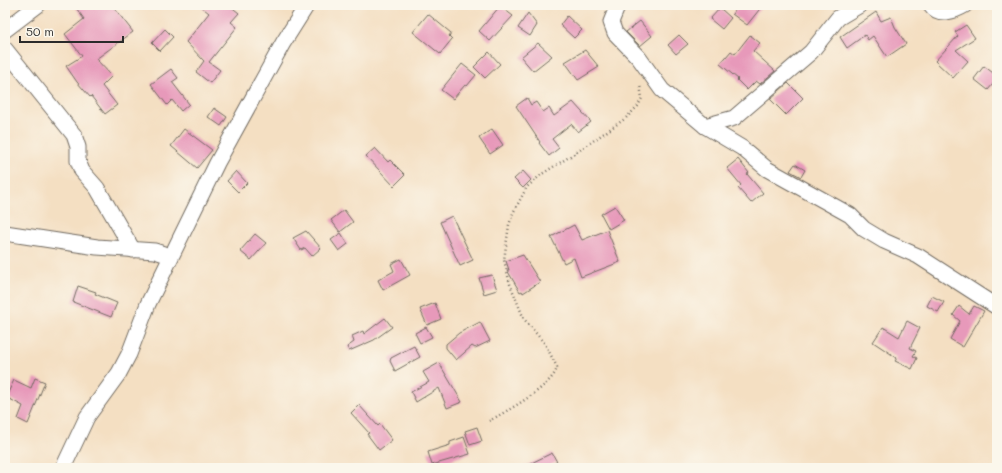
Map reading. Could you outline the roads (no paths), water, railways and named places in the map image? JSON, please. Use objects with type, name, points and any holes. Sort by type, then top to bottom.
[{"type":"street","points":[[5,30],[38,5]]},
{"type":"street","points":[[63,468],[87,417],[119,373],[129,354],[148,304],[170,256],[283,43],[307,5]]},
{"type":"street","points":[[618,5],[611,22],[615,33],[639,58],[662,90],[705,126],[742,148],[767,169],[850,215],[864,229],[918,256],[997,307]]},
{"type":"street","points":[[705,126],[734,118],[811,52],[838,18],[860,5]]},
{"type":"street","points":[[931,5],[934,10],[942,12],[955,11],[966,5]]},
{"type":"street","points":[[5,49],[34,83],[74,135],[78,147],[78,161],[82,172],[97,188],[133,250]]},
{"type":"street","points":[[5,233],[97,247],[155,251],[170,256]]}]
